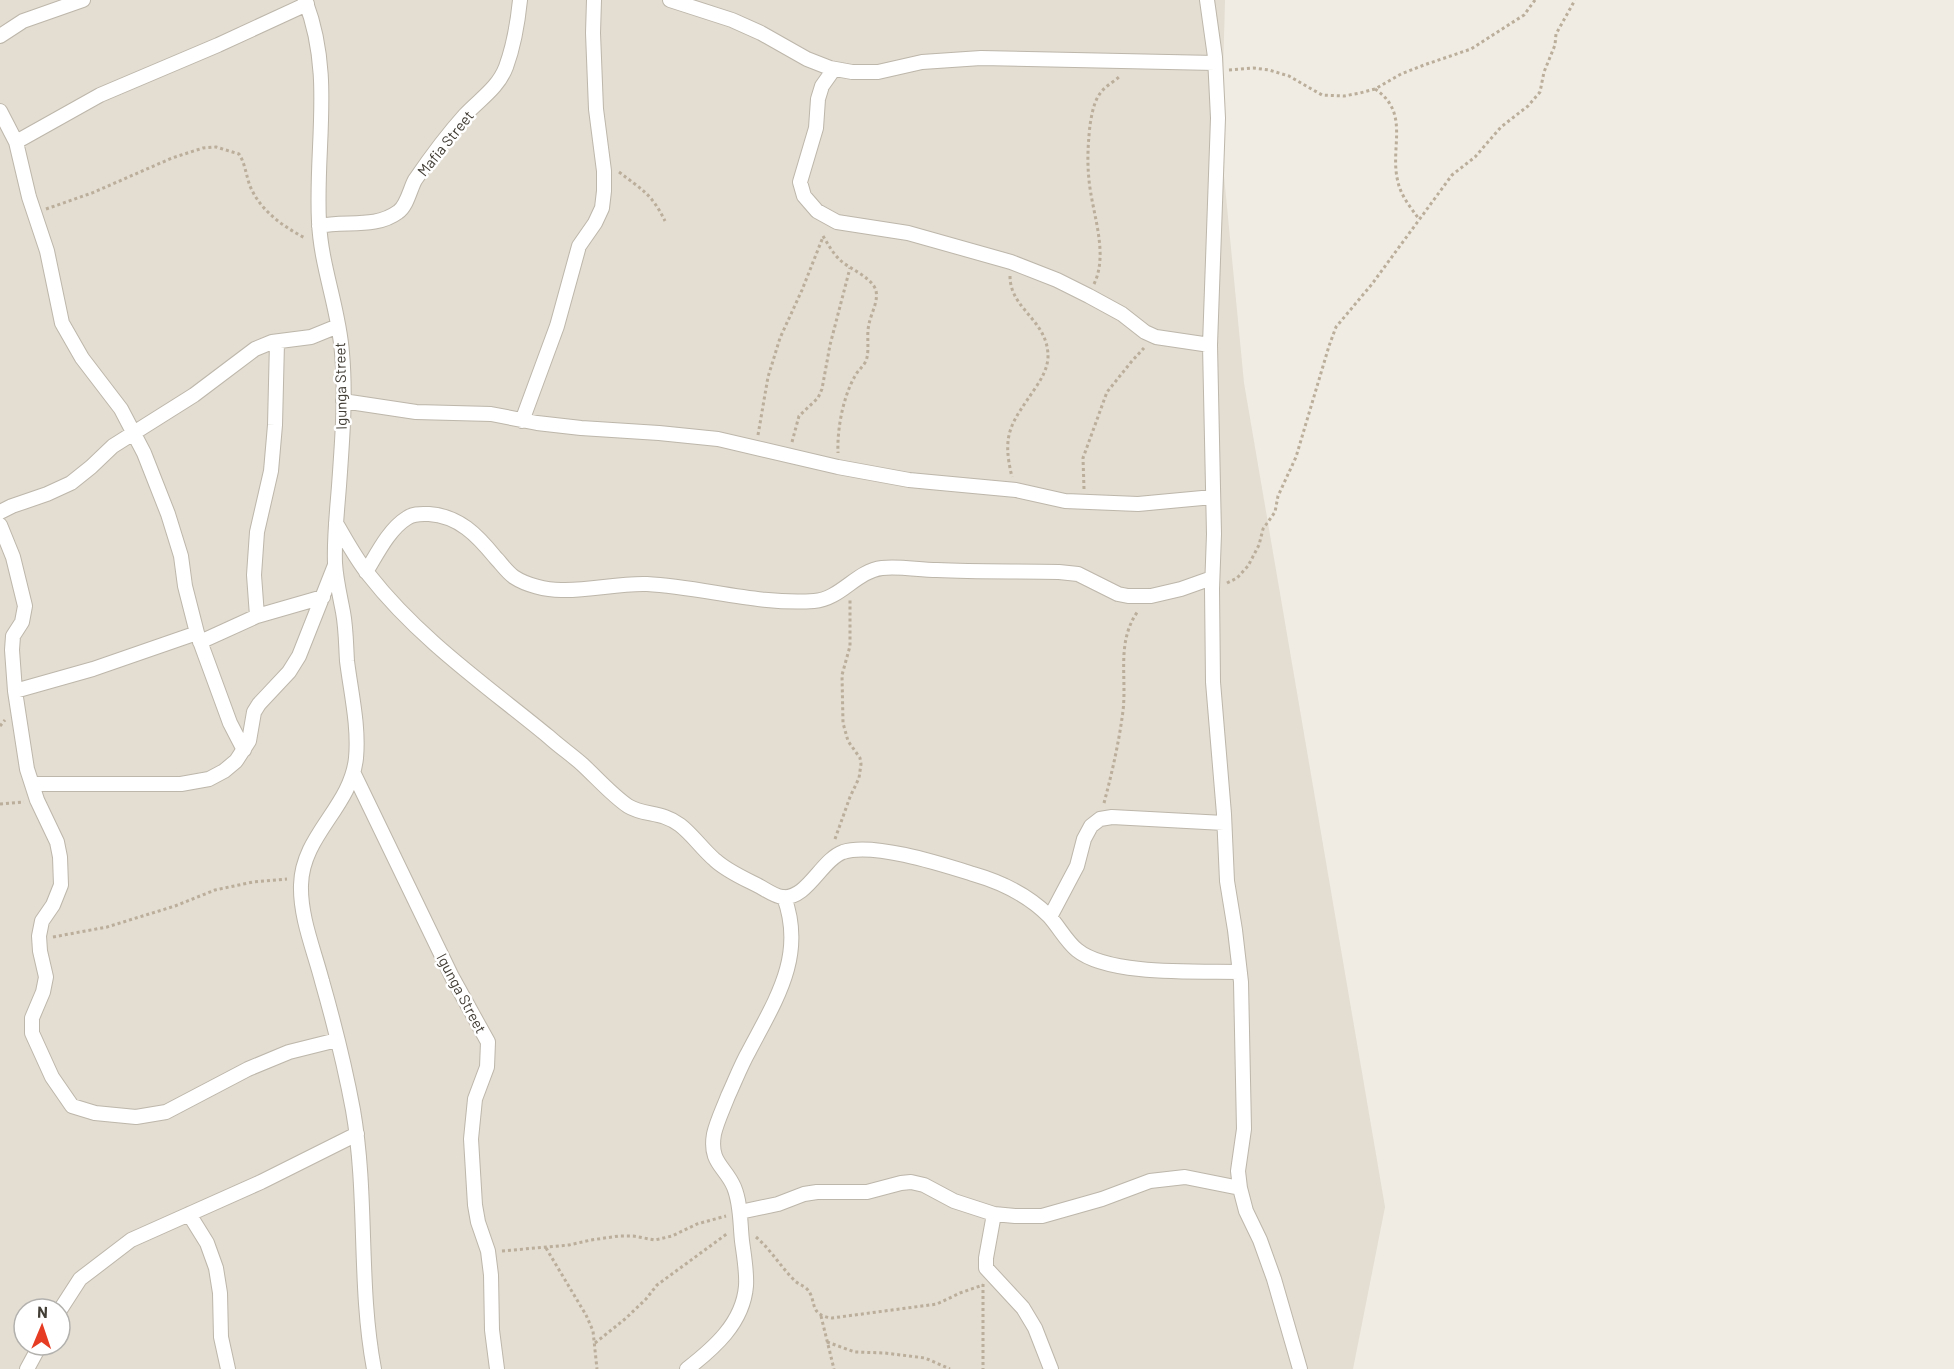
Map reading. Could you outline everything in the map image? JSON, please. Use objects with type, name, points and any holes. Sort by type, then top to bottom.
[{"type":"street","points":[[0,36],[23,21],[83,0]]},
{"type":"street","name":"Mafia Street","points":[[319,226],[376,223],[400,211],[414,182],[449,133],[490,93],[500,79],[506,66],[519,0]]},
{"type":"street","points":[[522,421],[557,326],[579,246],[596,223],[602,208],[604,191],[596,109],[594,0]]},
{"type":"street","points":[[670,0],[732,20],[761,33],[807,59],[834,69],[852,72],[878,72],[922,62],[981,58],[1142,62],[1216,68]]},
{"type":"street","points":[[1207,0],[1216,68],[1218,118],[1210,345],[1213,682],[1218,724],[1227,881],[1236,930],[1240,972],[1244,1052],[1244,1129],[1238,1171],[1246,1211],[1260,1240],[1274,1279],[1300,1369]]},
{"type":"street","points":[[15,141],[100,95],[228,40],[306,2]]},
{"type":"street","name":"Igunga Street","points":[[306,2],[316,37],[323,83],[318,181],[319,226],[337,312],[342,352],[343,401],[335,564],[344,614],[347,662],[356,728],[354,774],[347,792],[314,840],[302,878],[304,914],[337,1040],[357,1134],[365,1291],[374,1369]]},
{"type":"street","points":[[834,69],[822,86],[818,99],[816,128],[800,182],[804,196],[817,211],[837,222],[908,233],[1011,262],[1057,280],[1089,296],[1122,314],[1156,337],[1210,345]]},
{"type":"street","points":[[0,111],[15,141],[47,251],[62,323],[76,350],[121,409],[149,464],[181,556],[184,586],[198,637],[230,723],[244,750]]},
{"type":"street","points":[[0,512],[71,483],[92,467],[113,446],[194,395],[264,344],[308,338],[338,326]]},
{"type":"street","points":[[257,616],[254,575],[257,532],[271,471],[275,425],[277,342]]},
{"type":"street","points":[[343,401],[416,412],[491,414],[522,421],[581,428],[718,439],[838,467],[909,480],[1016,490],[1065,501],[1138,504],[1213,497]]},
{"type":"street","points":[[366,572],[397,527],[408,517],[433,514],[453,518],[464,525],[517,579],[530,585],[558,590],[645,584],[745,598],[805,601],[827,598],[867,572],[883,568],[1078,574],[1118,594],[1128,596],[1151,596],[1212,584]]},
{"type":"street","points":[[336,523],[366,572],[409,620],[495,695],[580,763],[629,807],[667,816],[689,832],[725,868],[774,894],[784,897],[800,892],[836,855],[853,850],[881,851],[983,877],[1014,890],[1032,901],[1050,917],[1077,950],[1093,960],[1129,967],[1240,972]]},
{"type":"street","points":[[0,525],[13,556],[25,606],[23,618],[12,642],[15,691],[27,769],[37,800],[57,842],[61,885],[53,905],[42,921],[39,940],[46,977],[43,993],[32,1018],[32,1033],[52,1077],[72,1106],[95,1113],[136,1117],[166,1112],[248,1069],[289,1052],[337,1040]]},
{"type":"street","points":[[32,784],[181,784],[209,779],[224,771],[244,750],[249,741],[254,712],[294,665],[310,632],[335,564]]},
{"type":"street","points":[[15,691],[323,597]]},
{"type":"street","name":"Igunga Street","points":[[354,774],[452,977],[488,1042],[488,1067],[475,1099],[471,1139],[478,1222],[488,1251],[491,1275],[492,1330],[497,1369]]},
{"type":"street","points":[[1050,917],[1077,866],[1084,839],[1091,826],[1100,819],[1113,817],[1224,822]]},
{"type":"street","points":[[687,1369],[719,1342],[735,1320],[746,1286],[740,1218],[732,1184],[716,1161],[713,1149],[714,1137],[717,1122],[740,1068],[774,1006],[786,973],[791,924],[784,897]]},
{"type":"street","points":[[68,1297],[80,1279],[131,1240],[261,1182],[357,1134]]},
{"type":"street","points":[[740,1218],[804,1194],[867,1192],[911,1182],[924,1185],[954,1201],[994,1214],[1042,1216],[1102,1199],[1150,1181],[1185,1177],[1240,1188]]},
{"type":"street","points":[[189,1214],[207,1243],[216,1268],[220,1293],[221,1337],[228,1369]]},
{"type":"street","points":[[994,1214],[986,1268],[1023,1308],[1035,1328],[1051,1369]]},
{"type":"path","points":[[1216,68],[1269,70],[1289,76],[1322,95],[1344,96],[1375,89],[1401,74],[1471,49],[1524,15],[1535,0]]},
{"type":"path","points":[[1212,584],[1237,578],[1257,551],[1263,529],[1275,512],[1278,496],[1296,457],[1336,327],[1372,284],[1452,175],[1475,157],[1501,127],[1534,100],[1539,93],[1544,72],[1555,45],[1556,34],[1575,0]]},
{"type":"path","points":[[1089,296],[1100,266],[1087,152],[1092,114],[1102,91],[1142,62]]},
{"type":"path","points":[[1375,89],[1384,95],[1395,114],[1397,181],[1419,219]]},
{"type":"path","points":[[34,212],[92,193],[172,158],[203,148],[216,147],[239,154],[252,190],[267,212],[291,231],[321,244]]},
{"type":"path","points":[[602,156],[616,170],[642,189],[659,208],[665,221]]},
{"type":"path","points":[[756,448],[768,377],[780,338],[802,290],[829,218]]},
{"type":"path","points":[[823,236],[833,253],[868,280],[876,290],[876,302],[868,325],[865,363],[855,376],[843,411],[838,437],[838,467]]},
{"type":"path","points":[[1011,262],[1011,290],[1017,301],[1043,332],[1047,342],[1048,358],[1045,373],[1013,420],[1009,430],[1007,443],[1009,462],[1016,490]]},
{"type":"path","points":[[789,456],[799,416],[818,398],[822,389],[830,345],[850,268]]},
{"type":"path","points":[[1084,502],[1083,458],[1107,392],[1132,361],[1156,337]]},
{"type":"path","points":[[828,863],[840,823],[860,778],[860,758],[848,741],[843,723],[842,675],[850,646],[850,584]]},
{"type":"path","points":[[1100,819],[1123,712],[1123,655],[1126,636],[1132,621],[1151,596]]},
{"type":"path","points":[[0,804],[37,800]]},
{"type":"path","points":[[39,940],[107,927],[231,886],[302,878]]},
{"type":"path","points":[[488,1251],[546,1248],[619,1236],[655,1240],[672,1236],[697,1224],[740,1218]]},
{"type":"path","points":[[740,1218],[794,1280],[808,1289],[811,1301],[820,1316],[834,1369]]},
{"type":"path","points":[[595,1343],[625,1319],[657,1285],[740,1218]]},
{"type":"path","points":[[546,1248],[593,1331],[597,1369]]},
{"type":"path","points":[[983,1369],[983,1285],[986,1268]]},
{"type":"path","points":[[820,1316],[832,1318],[937,1304],[983,1285]]},
{"type":"path","points":[[827,1342],[855,1352],[925,1358],[950,1369]]},
{"type":"shaded area","points":[[0,0],[1225,0],[1221,145],[1244,383],[1385,1207],[1353,1369],[0,1369]]}]
